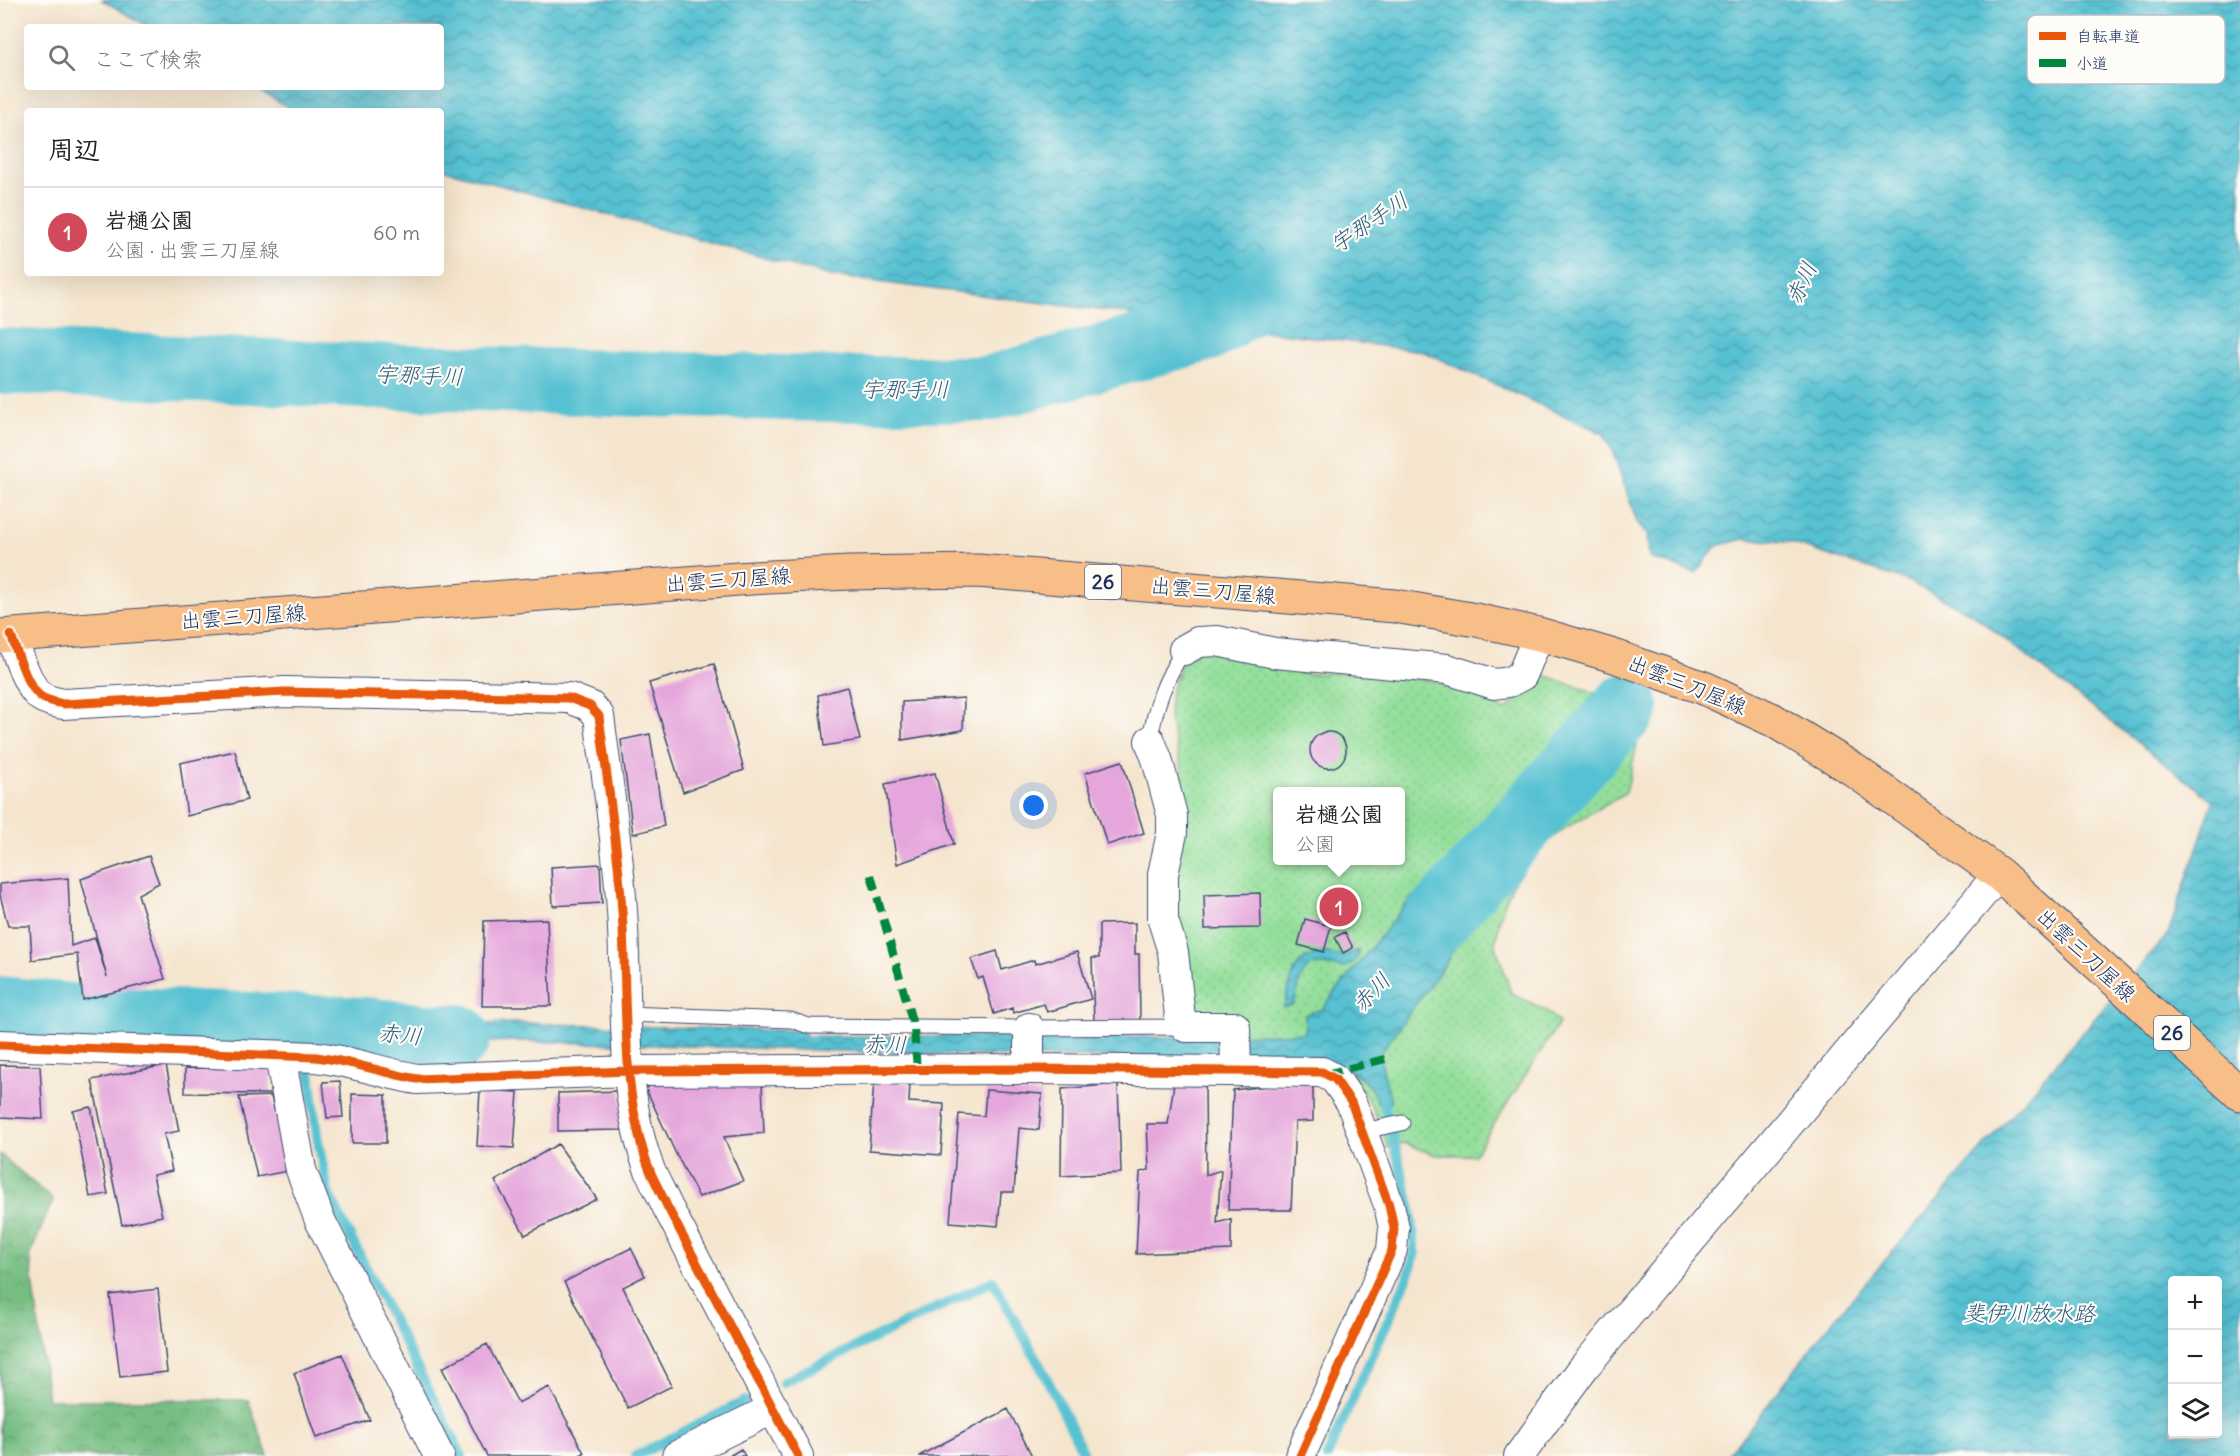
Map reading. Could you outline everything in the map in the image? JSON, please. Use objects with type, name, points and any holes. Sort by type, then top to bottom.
[{"type":"main road","name":"出雲三刀屋線","points":[[5,636],[752,578],[849,573],[978,571],[1395,606],[1476,620],[1539,634],[1614,656],[1704,688],[1773,720],[1851,768],[2000,874],[2103,971],[2240,1094]]},
{"type":"street","points":[[1184,650],[1198,642],[1217,641],[1275,653],[1447,669],[1494,684],[1509,682],[1521,675],[1539,634]]},
{"type":"street","points":[[5,636],[38,695],[63,704],[285,692],[569,698],[590,706],[599,716],[622,909],[628,1038],[637,1124],[651,1172],[798,1456]]},
{"type":"street","points":[[1150,741],[1172,815],[1172,833],[1163,874],[1163,920],[1173,952],[1180,1017],[1186,1027],[1234,1027],[1235,1054]]},
{"type":"street","points":[[1519,1456],[1584,1367],[2000,874]]},
{"type":"street","points":[[0,1045],[345,1060],[385,1073],[417,1079],[628,1038],[1235,1054],[1317,1071],[1335,1079],[1371,1129],[1394,1228],[1392,1250],[1300,1456]]},
{"type":"street","points":[[280,1056],[301,1170],[319,1218],[439,1456]]},
{"type":"street","points":[[677,1456],[774,1408]]},
{"type":"lane","points":[[1150,741],[1152,723],[1168,674],[1184,650]]},
{"type":"lane","points":[[628,1038],[791,1020],[810,1026],[1029,1048],[1186,1027]]},
{"type":"lane","points":[[1371,1129],[1399,1124]]},
{"type":"green space","points":[[1200,650],[1306,674],[1376,671],[1433,681],[1471,692],[1505,711],[1541,674],[1645,710],[1626,792],[1567,827],[1526,858],[1507,897],[1495,943],[1511,993],[1547,1011],[1559,1023],[1474,1155],[1435,1155],[1404,1143],[1388,1148],[1374,1111],[1352,1078],[1220,1058],[1199,1017],[1189,1010],[1174,920],[1176,876],[1184,832],[1181,765],[1169,719],[1170,695],[1181,664]]},
{"type":"green space","points":[[0,1154],[53,1200],[30,1255],[48,1400],[248,1400],[268,1456],[0,1456]]},
{"type":"water","name":"斐伊川放水路","points":[[102,0],[2240,0],[2240,1456],[1726,1456],[1824,1331],[2168,934],[2213,801],[1971,613],[1907,581],[1788,542],[1744,539],[1716,546],[1696,573],[1649,558],[1647,534],[1637,522],[1615,458],[1604,434],[1422,351],[831,276],[444,170],[444,108],[289,108],[258,90],[444,90],[444,24],[144,24]]},
{"type":"water","points":[[1490,852],[1498,858],[1446,963],[1379,1054],[1391,1102],[1379,1105],[1366,1083],[1346,1068],[1322,1060],[1297,1056],[1039,1057],[518,1041],[368,1045],[368,1027],[517,1023],[805,1031],[805,1036],[1195,1037],[1305,1033],[1305,1015],[1322,1009],[1410,899],[1472,854]]},
{"type":"water","points":[[1358,950],[1358,956],[1346,966],[1315,965],[1310,967],[1301,980],[1294,1004],[1283,1008],[1294,971],[1305,959],[1326,953],[1342,956]]},
{"type":"building","points":[[714,664],[744,770],[683,792],[649,683]]},
{"type":"building","points":[[847,687],[860,740],[824,746],[818,695]]},
{"type":"building","points":[[964,698],[963,730],[902,740],[902,702]]},
{"type":"building","points":[[1328,732],[1341,737],[1346,750],[1341,763],[1328,768],[1315,763],[1310,750],[1315,737]]},
{"type":"building","points":[[650,734],[664,826],[633,834],[621,740]]},
{"type":"building","points":[[235,751],[247,800],[187,816],[180,763]]},
{"type":"building","points":[[1122,761],[1144,833],[1107,845],[1085,773]]},
{"type":"building","points":[[935,773],[954,844],[897,864],[885,784]]},
{"type":"building","points":[[149,856],[159,883],[138,894],[165,979],[83,1000],[77,954],[32,960],[30,926],[8,926],[0,895],[0,884],[68,878],[71,946],[95,938],[107,977],[81,879]]},
{"type":"building","points":[[600,864],[602,903],[553,906],[551,867]]},
{"type":"building","points":[[1260,893],[1261,928],[1205,929],[1204,895]]},
{"type":"building","points":[[547,919],[551,1006],[482,1006],[484,921]]},
{"type":"building","points":[[1305,919],[1331,926],[1324,952],[1298,945]]},
{"type":"building","points":[[1135,923],[1135,954],[1139,954],[1140,1021],[1094,1022],[1092,958],[1099,958],[1099,924]]},
{"type":"building","points":[[1345,932],[1353,948],[1343,953],[1335,937]]},
{"type":"building","points":[[997,951],[1002,970],[1034,960],[1035,964],[1077,952],[1091,999],[1047,1012],[1044,1004],[1013,1013],[1012,1008],[994,1014],[983,977],[978,979],[971,959]]},
{"type":"building","points":[[0,1065],[40,1066],[43,1119],[0,1117]]},
{"type":"building","points":[[166,1065],[179,1131],[164,1134],[172,1171],[153,1175],[162,1216],[122,1225],[92,1080]]},
{"type":"building","points":[[185,1068],[271,1069],[270,1094],[185,1093]]},
{"type":"building","points":[[667,1073],[762,1083],[764,1133],[724,1137],[743,1181],[699,1197],[646,1089]]},
{"type":"building","points":[[340,1081],[343,1117],[327,1118],[323,1082]]},
{"type":"building","points":[[874,1081],[910,1083],[909,1102],[944,1104],[941,1155],[869,1150]]},
{"type":"building","points":[[1313,1081],[1313,1121],[1295,1122],[1291,1210],[1228,1210],[1233,1090]]},
{"type":"building","points":[[1118,1084],[1121,1173],[1061,1176],[1062,1089]]},
{"type":"building","points":[[1174,1084],[1205,1086],[1206,1175],[1221,1170],[1217,1223],[1231,1219],[1231,1250],[1136,1254],[1140,1172],[1149,1170],[1147,1124],[1168,1124]]},
{"type":"building","points":[[480,1090],[518,1092],[514,1148],[477,1146]]},
{"type":"building","points":[[986,1090],[1042,1094],[1039,1130],[1019,1128],[1014,1192],[1001,1192],[998,1226],[950,1222],[959,1114],[984,1116]]},
{"type":"building","points":[[621,1091],[622,1130],[558,1131],[558,1093]]},
{"type":"building","points":[[352,1094],[386,1095],[386,1143],[352,1143]]},
{"type":"building","points":[[271,1096],[288,1171],[257,1177],[239,1097]]},
{"type":"building","points":[[91,1107],[108,1194],[90,1197],[73,1111]]},
{"type":"building","points":[[558,1144],[597,1199],[525,1235],[495,1181]]},
{"type":"building","points":[[631,1248],[645,1276],[623,1287],[672,1386],[628,1408],[564,1282]]},
{"type":"building","points":[[158,1289],[167,1372],[120,1377],[110,1295]]},
{"type":"building","points":[[487,1344],[518,1403],[549,1387],[584,1453],[578,1456],[487,1456],[442,1368]]},
{"type":"building","points":[[342,1354],[370,1420],[316,1438],[294,1373]]},
{"type":"building","points":[[1008,1409],[1032,1456],[919,1456]]},
{"type":"building","points":[[741,1449],[745,1456],[729,1456]]},
{"type":"waterway","name":"宇那手川","points":[[0,361],[370,376],[820,389],[987,389],[1209,328],[1290,274]]},
{"type":"waterway","name":"赤川","points":[[1433,924],[1626,707]]},
{"type":"waterway","name":"赤川","points":[[0,1009],[103,1019],[366,1030],[427,1037],[458,1037]]},
{"type":"waterway","name":"赤川","points":[[307,1028],[307,1035]]},
{"type":"waterway","points":[[310,1071],[317,1135],[328,1193],[462,1456]]},
{"type":"waterway","points":[[1327,1456],[1410,1272],[1415,1252],[1411,1209],[1381,1092]]},
{"type":"waterway","points":[[783,1382],[993,1281],[1044,1373],[1085,1456]]},
{"type":"waterway","points":[[636,1456],[745,1401]]},
{"type":"marked path","points":[[871,875],[914,1028],[917,1070]]},
{"type":"marked path","points":[[1326,1074],[1385,1059]]},
{"type":"cycle path","points":[[11,635],[30,684],[35,691],[45,699],[63,704],[285,692],[569,698],[590,706],[599,716],[615,838],[624,943],[629,1078],[641,1143],[651,1173],[667,1206],[798,1456]]},
{"type":"cycle path","points":[[0,1045],[316,1057],[417,1079],[629,1071],[1029,1069],[1322,1072],[1335,1079],[1351,1102],[1389,1205],[1394,1228],[1392,1250],[1300,1456]]},
{"type":"place","name":"岩樋公園","points":[[1339,907]]}]
